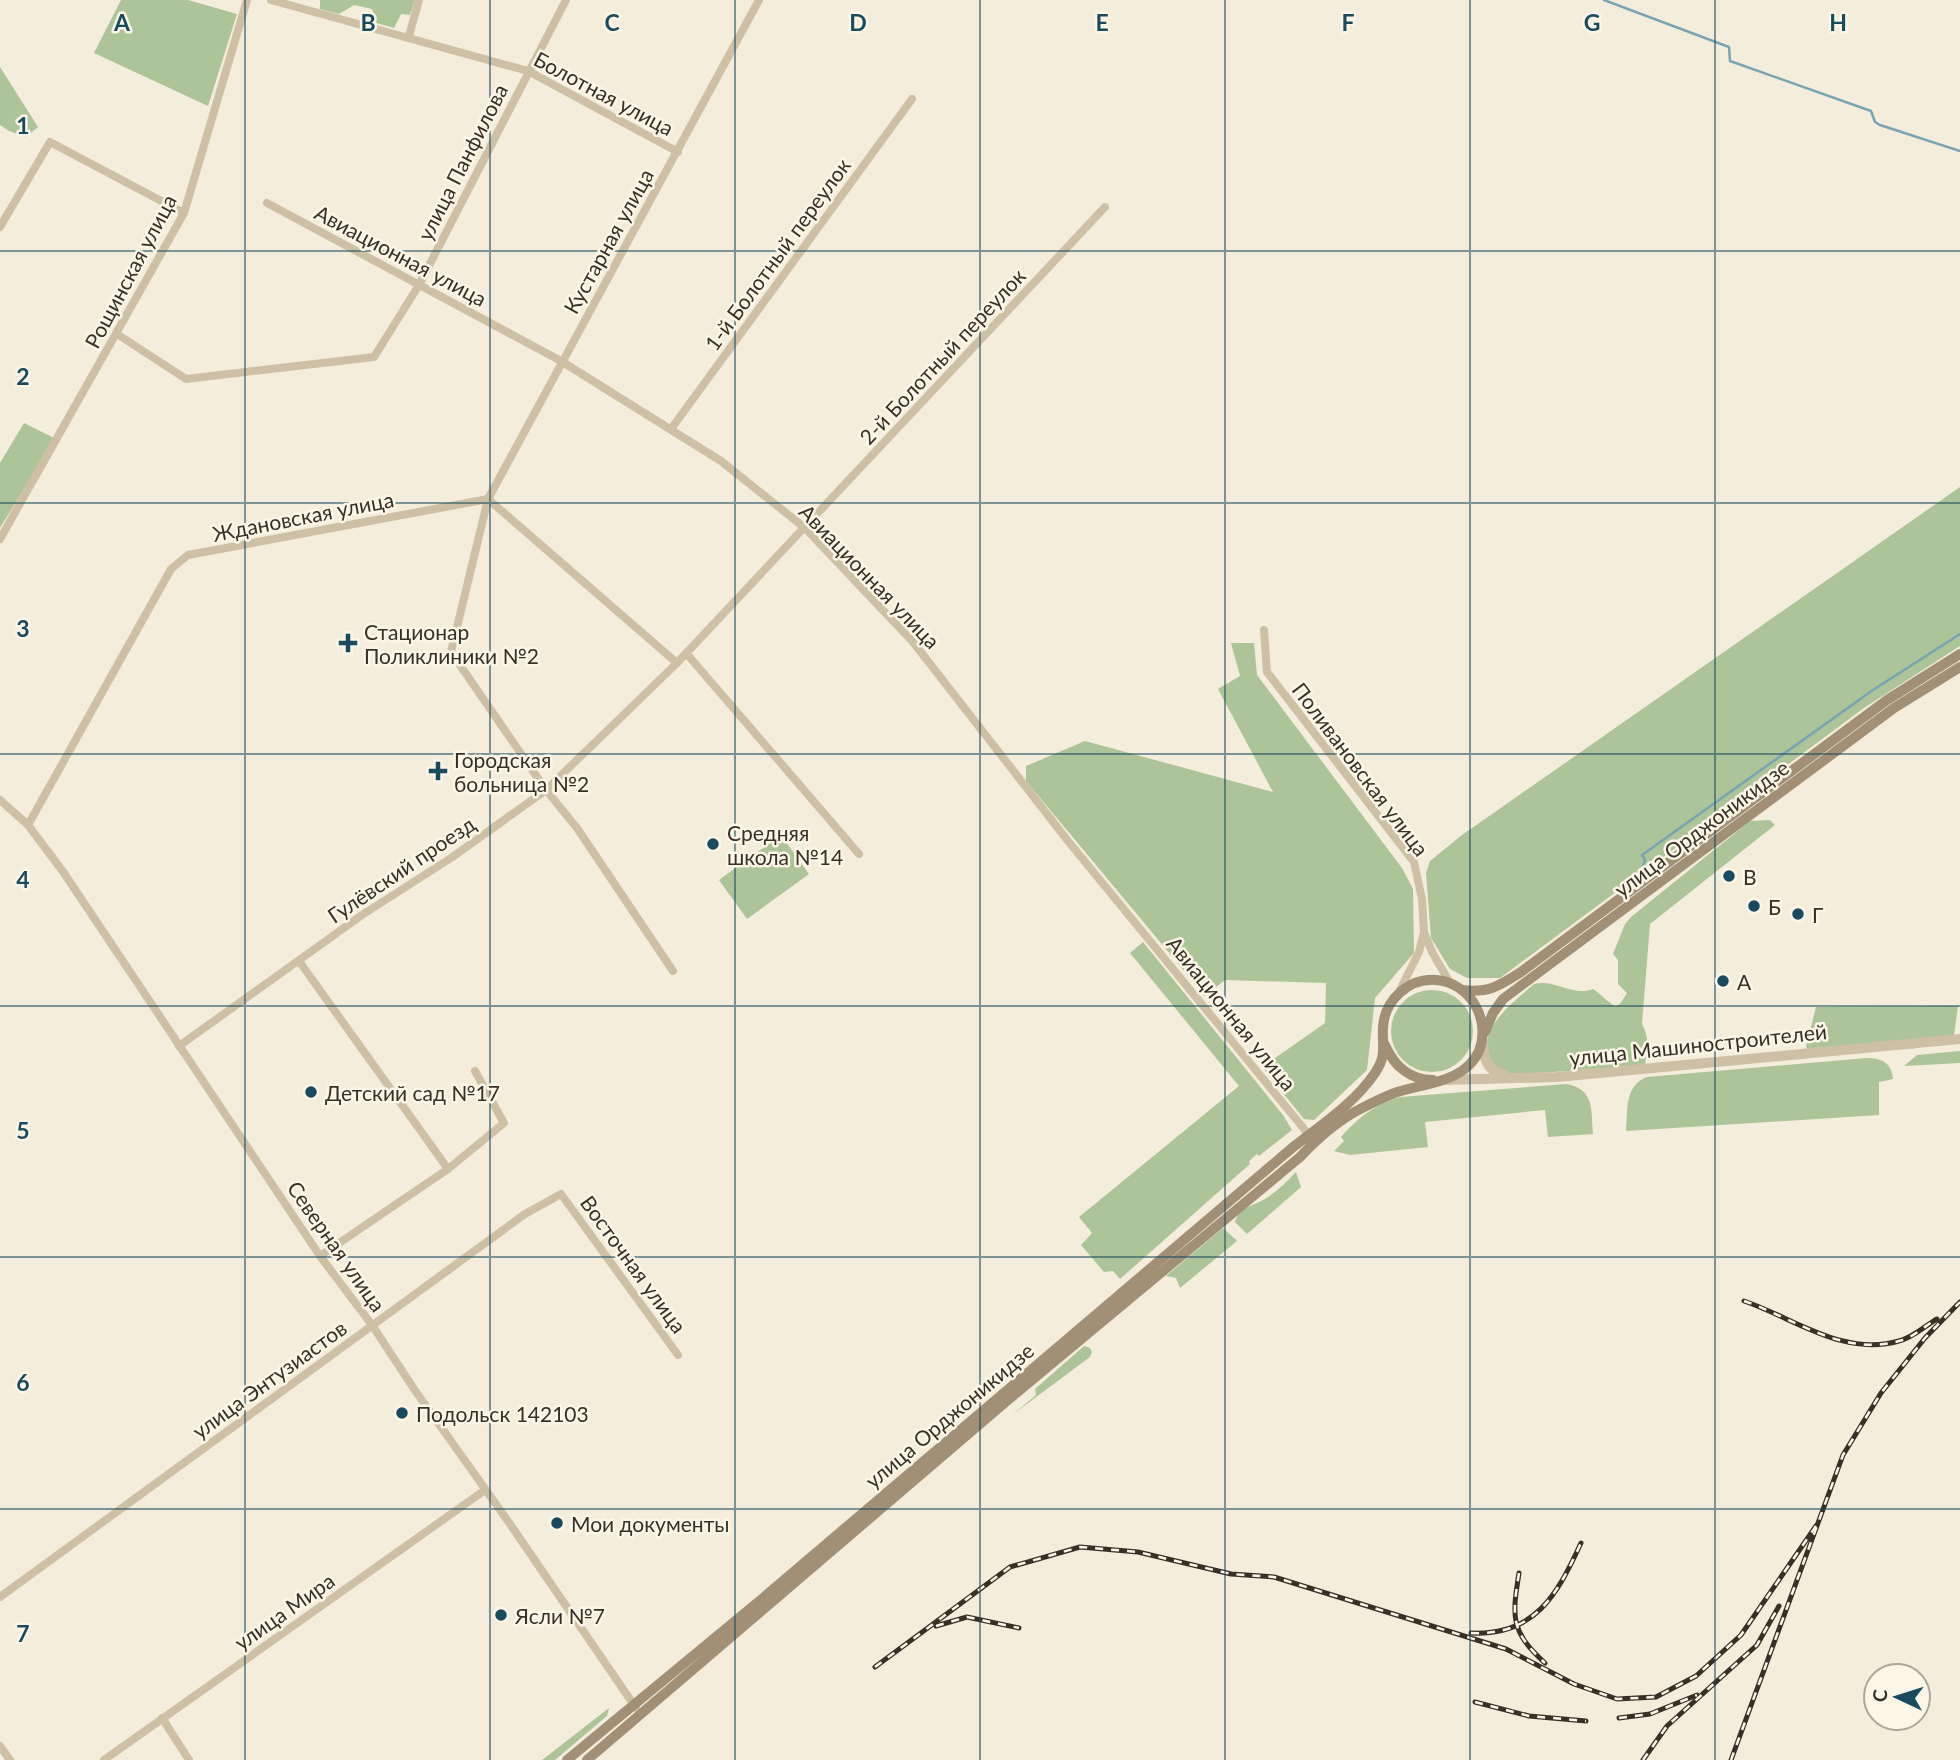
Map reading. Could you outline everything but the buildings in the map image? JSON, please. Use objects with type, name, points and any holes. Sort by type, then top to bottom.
[{"type":"main road","name":"улица Орджоникидзе","points":[[1462,990],[1480,992],[1497,987],[1521,972],[1887,700],[1960,654]]},
{"type":"main road","name":"улица Орджоникидзе","points":[[1482,1038],[1493,1013],[1503,999],[1894,708],[1960,667]]},
{"type":"main road","points":[[1423,981],[1450,983],[1472,999],[1479,1011],[1482,1038],[1472,1061],[1463,1070],[1440,1080],[1357,1104],[1383,1060],[1382,1029],[1385,1015],[1399,993],[1423,981]]},
{"type":"main road","points":[[1384,1042],[1394,1062],[1411,1076],[1440,1080]]},
{"type":"main road","name":"улица Орджоникидзе","points":[[567,1760],[763,1598],[1309,1135],[1357,1104]]},
{"type":"main road","name":"улица Орджоникидзе","points":[[587,1760],[1061,1355],[1300,1157],[1357,1104]]},
{"type":"street","name":"Рощинская улица","points":[[0,539],[184,214],[247,0]]},
{"type":"street","name":"Болотная улица","points":[[271,0],[528,71],[678,152]]},
{"type":"street","points":[[409,36],[419,0]]},
{"type":"street","name":"улица Панфилова","points":[[117,334],[186,379],[374,357],[419,285],[566,0]]},
{"type":"street","name":"Кустарная улица","points":[[673,971],[577,828],[546,790],[451,652],[488,499],[561,361],[678,152],[756,1]]},
{"type":"street","name":"1-й Болотный переулок","points":[[671,429],[912,100]]},
{"type":"street","points":[[0,227],[50,142],[184,214]]},
{"type":"street","name":"Авиационная улица","points":[[267,203],[561,361],[721,461],[805,528],[913,642],[1068,841],[1309,1135]]},
{"type":"street","name":"2-й Болотный переулок","points":[[805,528],[1105,207]]},
{"type":"street","points":[[488,499],[677,663]]},
{"type":"street","name":"Ждановская улица","points":[[28,825],[171,569],[188,555],[488,499]]},
{"type":"street","name":"Гулёвский проезд","points":[[179,1046],[362,915],[451,858],[546,790],[677,663],[805,528]]},
{"type":"street","name":"Поливановская улица","points":[[1264,630],[1267,672],[1414,863],[1422,899],[1424,932]]},
{"type":"street","points":[[686,653],[859,854]]},
{"type":"street","name":"Северная улица","points":[[0,800],[28,825],[64,873],[320,1256],[372,1325],[641,1716]]},
{"type":"street","points":[[1424,932],[1450,983]]},
{"type":"street","points":[[1399,993],[1419,953],[1424,932]]},
{"type":"street","points":[[299,961],[448,1169]]},
{"type":"street","points":[[1482,1038],[1488,1066],[1495,1073],[1557,1077]]},
{"type":"street","name":"улица Машиностроителей","points":[[1440,1080],[1557,1077],[1960,1040]]},
{"type":"street","points":[[320,1256],[448,1169],[504,1123],[475,1071]]},
{"type":"street","name":"улица Энтузиастов","points":[[0,1597],[525,1214],[561,1194]]},
{"type":"street","name":"Восточная улица","points":[[561,1194],[678,1355]]},
{"type":"street","name":"улица Мира","points":[[104,1760],[485,1490]]},
{"type":"street","points":[[162,1718],[189,1760]]},
{"type":"street","points":[[0,1746],[10,1760]]},
{"type":"green space","points":[[121,0],[188,0],[237,14],[208,106],[94,53]]},
{"type":"green space","points":[[320,0],[415,0],[410,15],[401,14],[394,28],[376,23],[372,9],[354,5],[339,14],[320,9]]},
{"type":"green space","points":[[0,67],[38,127],[26,137],[0,125]]},
{"type":"green space","points":[[24,423],[62,442],[54,440],[0,528],[0,463]]},
{"type":"green space","points":[[1960,487],[1960,646],[1864,708],[1500,978],[1467,978],[1450,969],[1431,938],[1426,873],[1430,861],[1462,835]]},
{"type":"green space","points":[[1231,643],[1254,643],[1257,675],[1402,868],[1413,889],[1414,953],[1375,998],[1367,1070],[1314,1120],[1304,1119],[1262,1067],[1325,1023],[1326,983],[1225,980],[1205,996],[1026,781],[1026,766],[1085,741],[1273,792],[1218,689],[1240,676]]},
{"type":"green space","points":[[1770,820],[1775,825],[1650,924],[1642,1024],[1647,1039],[1645,1065],[1515,1075],[1502,1071],[1493,1064],[1487,1049],[1492,1027],[1534,984],[1549,984],[1578,991],[1593,989],[1615,1006],[1620,1004],[1627,993],[1618,984],[1618,960],[1613,954],[1625,924],[1750,821]]},
{"type":"green space","points":[[781,835],[809,874],[747,919],[719,880]]},
{"type":"green space","points":[[1143,942],[1283,1115],[1292,1130],[1259,1156],[1257,1154],[1249,1161],[1250,1164],[1120,1279],[1113,1271],[1104,1272],[1081,1245],[1092,1233],[1079,1217],[1239,1086],[1130,953]]},
{"type":"green space","points":[[1432,990],[1448,993],[1461,1002],[1470,1015],[1473,1031],[1470,1047],[1461,1060],[1448,1069],[1432,1072],[1416,1069],[1403,1060],[1394,1047],[1391,1031],[1394,1015],[1403,1002],[1416,993]]},
{"type":"green space","points":[[1958,1006],[1954,1036],[1809,1051],[1806,1047],[1816,1007]]},
{"type":"green space","points":[[1960,1051],[1960,1063],[1904,1066],[1917,1055]]},
{"type":"green space","points":[[1866,1058],[1885,1062],[1891,1069],[1893,1079],[1879,1082],[1879,1115],[1626,1131],[1627,1107],[1631,1093],[1634,1086],[1647,1077]]},
{"type":"green space","points":[[1566,1084],[1587,1096],[1593,1134],[1548,1137],[1545,1110],[1425,1122],[1428,1147],[1350,1155],[1334,1151],[1344,1141],[1341,1137],[1361,1118],[1382,1104],[1400,1097]]},
{"type":"green space","points":[[1296,1172],[1301,1187],[1247,1234],[1235,1222],[1240,1213],[1274,1193]]},
{"type":"green space","points":[[1223,1228],[1237,1241],[1180,1288],[1176,1278],[1166,1276]]},
{"type":"green space","points":[[1084,1346],[1090,1348],[1090,1357],[1012,1415],[1036,1395],[1035,1389]]},
{"type":"green space","points":[[609,1708],[607,1716],[555,1760],[542,1760]]},
{"type":"waterway","points":[[1604,0],[1729,47],[1730,61],[1871,111],[1875,122],[1880,125],[1960,151]]},
{"type":"waterway","points":[[1643,867],[1645,860],[1642,855],[1873,690],[1960,634]]},
{"type":"railway","points":[[1744,1301],[1819,1333],[1858,1344],[1878,1345],[1899,1341],[1914,1335],[1937,1319]]},
{"type":"railway","points":[[1731,1760],[1843,1455],[1881,1393],[1925,1338],[1960,1302]]},
{"type":"railway","points":[[875,1667],[1010,1567],[1080,1547],[1138,1552],[1231,1574],[1274,1577],[1506,1649],[1574,1684],[1617,1699],[1656,1697],[1696,1676],[1741,1635],[1816,1526]]},
{"type":"railway","points":[[1471,1633],[1512,1628],[1528,1620],[1553,1595],[1581,1543]]},
{"type":"railway","points":[[1519,1573],[1515,1601],[1516,1623],[1525,1642],[1545,1663]]},
{"type":"railway","points":[[1643,1760],[1667,1726],[1757,1645],[1779,1606]]},
{"type":"railway","points":[[936,1626],[967,1617],[1019,1628]]},
{"type":"railway","points":[[1619,1718],[1650,1714],[1697,1695]]},
{"type":"railway","points":[[1475,1702],[1529,1716],[1586,1721]]},
{"type":"place","name":"Стационар Поликлиники №2","points":[[348,643]]},
{"type":"place","name":"Городская больница №2","points":[[438,771]]},
{"type":"place","name":"Средняя школа №14","points":[[713,844]]},
{"type":"place","name":"В","points":[[1729,876]]},
{"type":"place","name":"Б","points":[[1754,906]]},
{"type":"place","name":"Г","points":[[1798,914]]},
{"type":"place","name":"А","points":[[1723,981]]},
{"type":"place","name":"Детский сад №17","points":[[311,1092]]},
{"type":"place","name":"Подольск 142103","points":[[402,1413]]},
{"type":"place","name":"Мои документы","points":[[557,1523]]},
{"type":"place","name":"Ясли №7","points":[[501,1615]]}]
